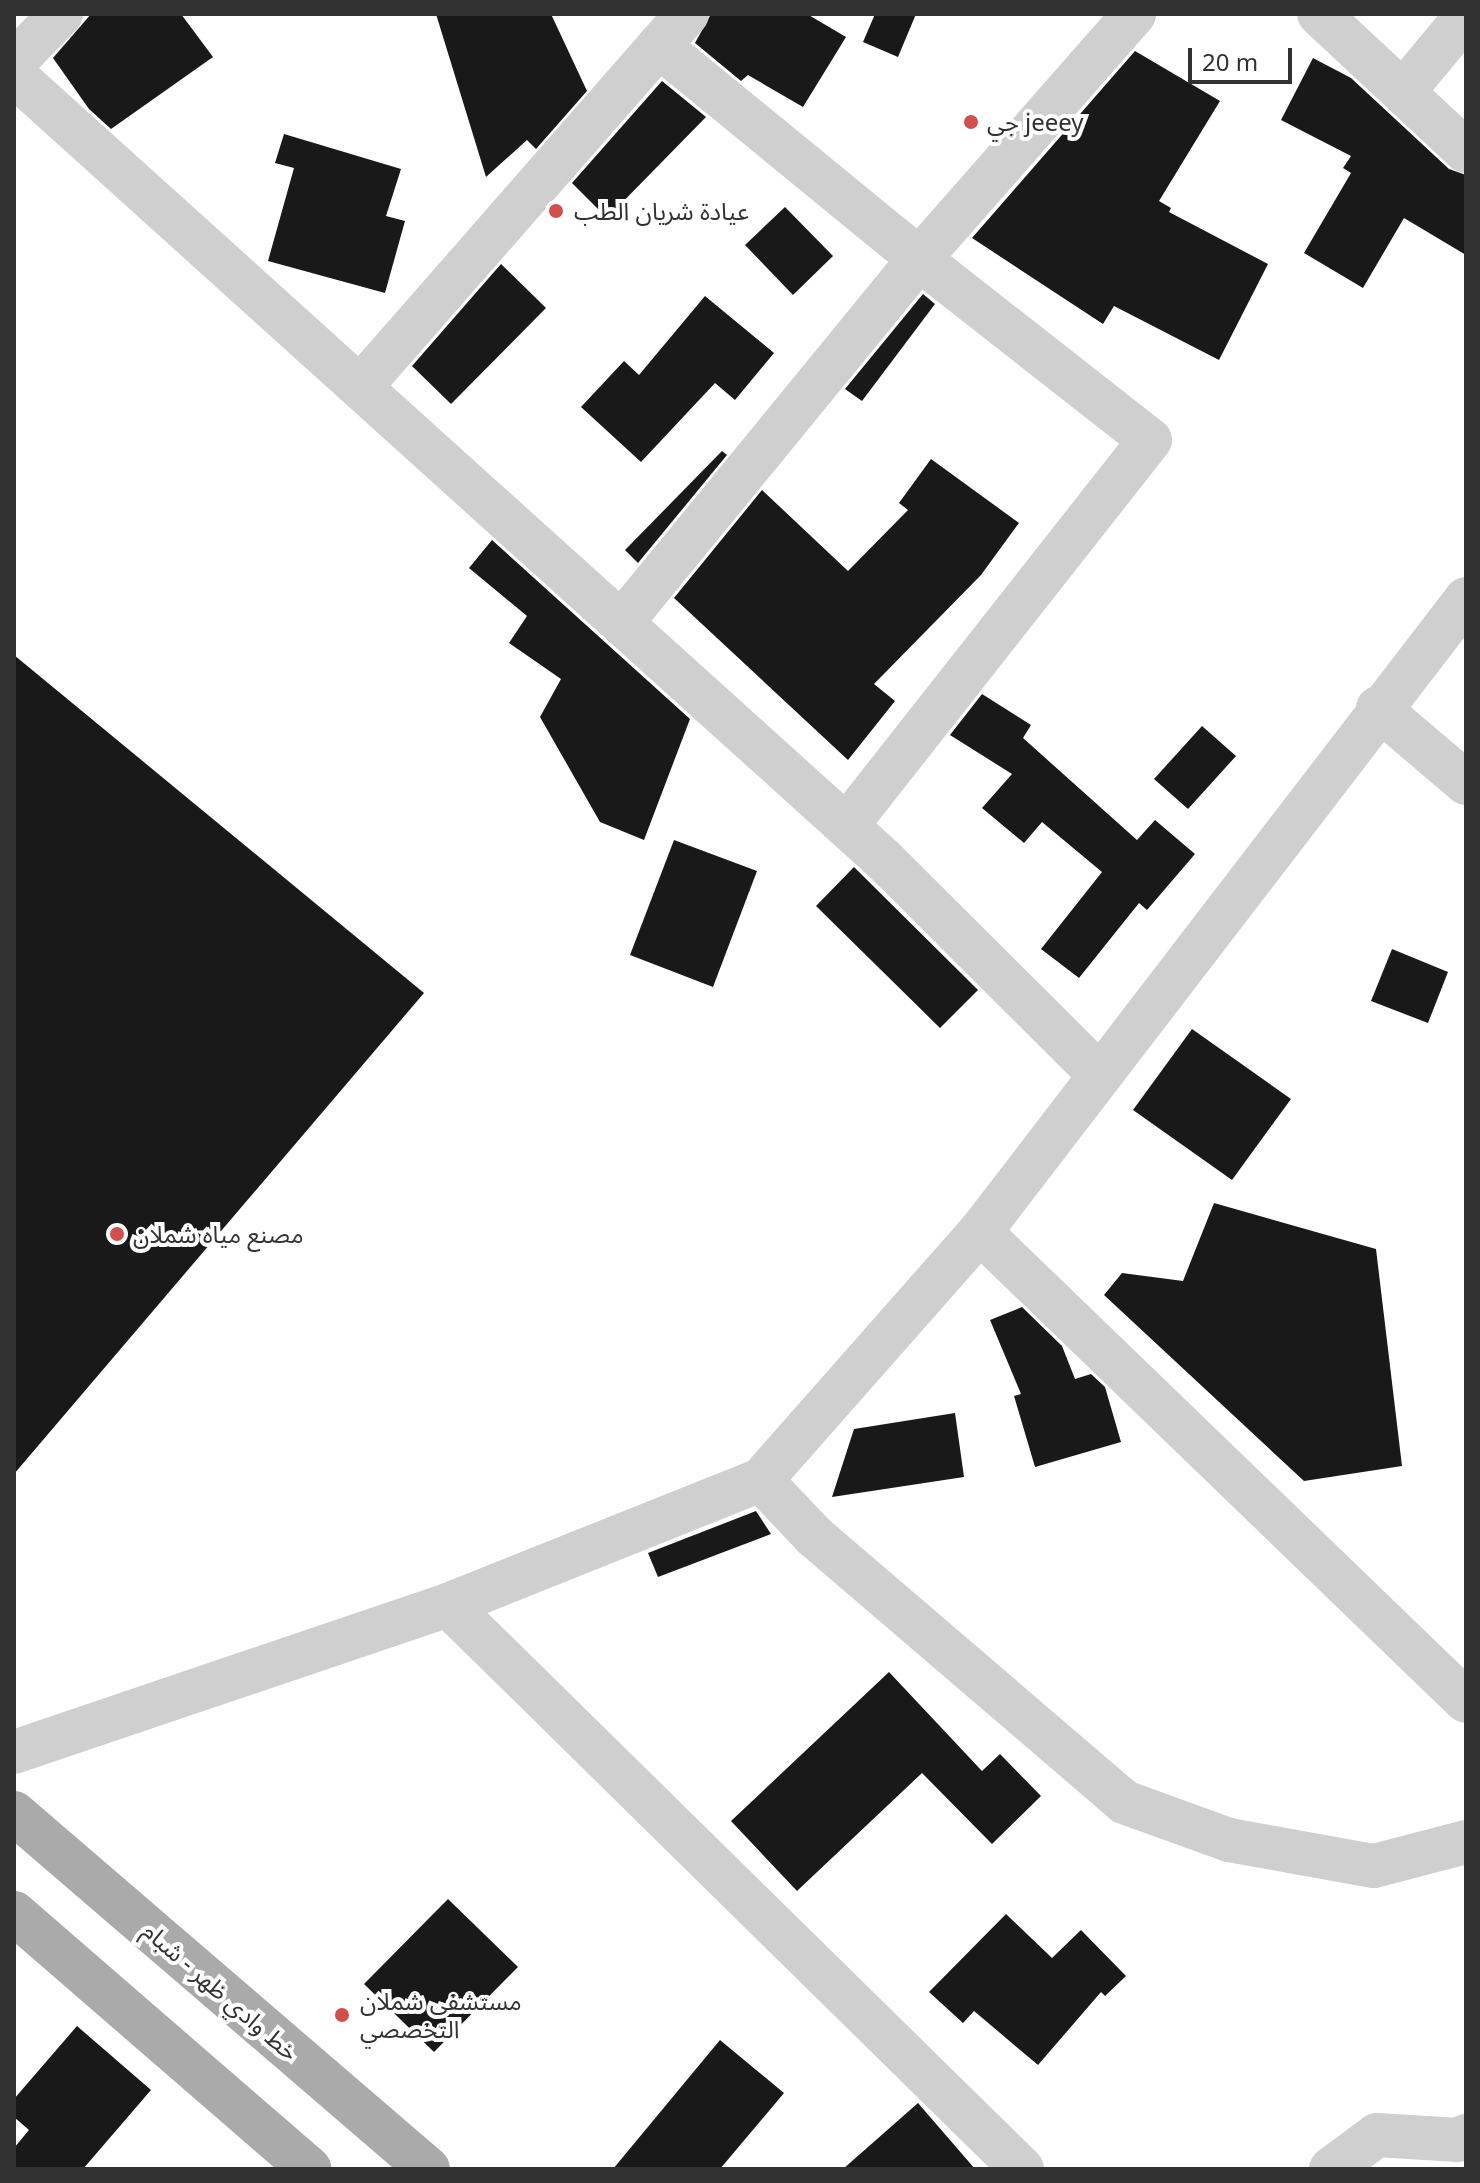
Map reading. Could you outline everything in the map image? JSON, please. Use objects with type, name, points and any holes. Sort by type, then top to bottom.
[{"type":"main road","name":"خط وادي ظهر - شبام","points":[[14,1813],[428,2169]]},
{"type":"main road","points":[[14,1913],[310,2169]]},
{"type":"street","points":[[14,62],[61,14]]},
{"type":"street","points":[[362,385],[687,14]]},
{"type":"street","points":[[622,622],[919,259],[1134,14]]},
{"type":"street","points":[[1319,14],[1466,151]]},
{"type":"street","points":[[1403,92],[1466,16]]},
{"type":"street","points":[[659,46],[919,259],[1150,440],[846,826]]},
{"type":"street","points":[[14,75],[362,385],[846,826],[1100,1075]]},
{"type":"street","points":[[14,1752],[448,1605],[761,1480],[980,1232],[1378,708],[1466,599]]},
{"type":"street","points":[[1378,708],[1466,783]]},
{"type":"street","points":[[980,1232],[1466,1701]]},
{"type":"street","points":[[761,1480],[814,1536],[1124,1802],[1229,1840],[1374,1866],[1466,1842]]},
{"type":"street","points":[[448,1605],[1022,2169]]},
{"type":"street","points":[[1331,2169],[1377,2135],[1458,2140],[1466,2136]]},
{"type":"building","points":[[91,14],[181,14],[213,57],[111,129],[89,109],[53,58]]},
{"type":"building","points":[[436,14],[551,14],[587,91],[536,149],[527,140],[486,177]]},
{"type":"building","points":[[711,14],[807,14],[846,37],[803,107],[748,75],[741,81],[695,43]]},
{"type":"building","points":[[875,14],[916,14],[898,57],[863,42]]},
{"type":"building","points":[[1135,51],[1220,101],[1159,201],[1171,208],[1169,212],[1268,264],[1219,360],[1114,306],[1103,324],[972,238]]},
{"type":"building","points":[[1313,58],[1351,78],[1449,169],[1466,175],[1466,255],[1404,218],[1363,288],[1304,253],[1351,173],[1343,168],[1351,156],[1281,120]]},
{"type":"building","points":[[662,81],[706,117],[607,218],[572,183]]},
{"type":"building","points":[[284,134],[401,169],[386,216],[405,221],[385,293],[268,261],[294,168],[275,163]]},
{"type":"building","points":[[785,207],[833,256],[793,295],[745,245]]},
{"type":"building","points":[[501,264],[546,308],[451,404],[412,366]]},
{"type":"building","points":[[923,294],[935,304],[862,401],[845,389]]},
{"type":"building","points":[[705,296],[774,353],[735,400],[715,383],[641,462],[581,407],[624,361],[639,375]]},
{"type":"building","points":[[722,451],[727,455],[638,563],[625,550]]},
{"type":"building","points":[[931,459],[1019,523],[981,575],[874,684],[895,701],[848,760],[674,598],[762,490],[848,571],[908,510],[899,503]]},
{"type":"building","points":[[492,540],[690,719],[644,840],[600,822],[540,717],[561,679],[509,643],[527,616],[469,568]]},
{"type":"building","name":"مصنع مياه شملان","points":[[14,655],[424,993],[14,1474]]},
{"type":"building","points":[[982,694],[1031,725],[1023,738],[1137,840],[1155,820],[1195,854],[1147,910],[1139,903],[1079,978],[1041,949],[1102,872],[1042,822],[1024,843],[982,808],[1012,774],[950,735]]},
{"type":"building","points":[[1202,726],[1236,756],[1188,809],[1154,779]]},
{"type":"building","points":[[674,840],[757,871],[713,987],[630,955]]},
{"type":"building","points":[[854,867],[978,990],[940,1028],[816,906]]},
{"type":"building","points":[[1392,949],[1448,972],[1428,1023],[1371,1001]]},
{"type":"building","points":[[1192,1029],[1291,1099],[1232,1180],[1133,1110]]},
{"type":"building","points":[[1214,1203],[1376,1249],[1402,1466],[1304,1481],[1104,1295],[1122,1273],[1183,1281]]},
{"type":"building","points":[[1022,1307],[1062,1346],[1075,1379],[1091,1374],[1105,1387],[1121,1442],[1035,1467],[1014,1396],[1021,1394],[990,1320]]},
{"type":"building","points":[[955,1413],[964,1477],[832,1497],[854,1429]]},
{"type":"building","points":[[756,1511],[771,1534],[658,1577],[648,1553]]},
{"type":"building","points":[[889,1672],[982,1771],[1000,1754],[1041,1796],[992,1844],[922,1773],[797,1891],[731,1821]]},
{"type":"building","points":[[448,1899],[518,1967],[434,2052],[364,1984]]},
{"type":"building","points":[[1006,1914],[1052,1958],[1081,1930],[1126,1976],[1105,1996],[1101,1992],[1038,2065],[974,2011],[963,2023],[929,1992]]},
{"type":"building","points":[[77,2026],[151,2090],[83,2169],[14,2169],[14,2148],[29,2130],[14,2117],[14,2099]]},
{"type":"building","points":[[720,2040],[784,2093],[720,2169],[613,2169]]},
{"type":"building","points":[[918,2103],[975,2169],[843,2169]]},
{"type":"place","name":"جي jeeey","points":[[971,122]]},
{"type":"place","name":"عيادة شريان الطب","points":[[556,211]]},
{"type":"place","name":"مصنع مياه شملان","points":[[117,1234]]},
{"type":"place","name":"مستشفى شملان التخصصي","points":[[342,2015]]}]
